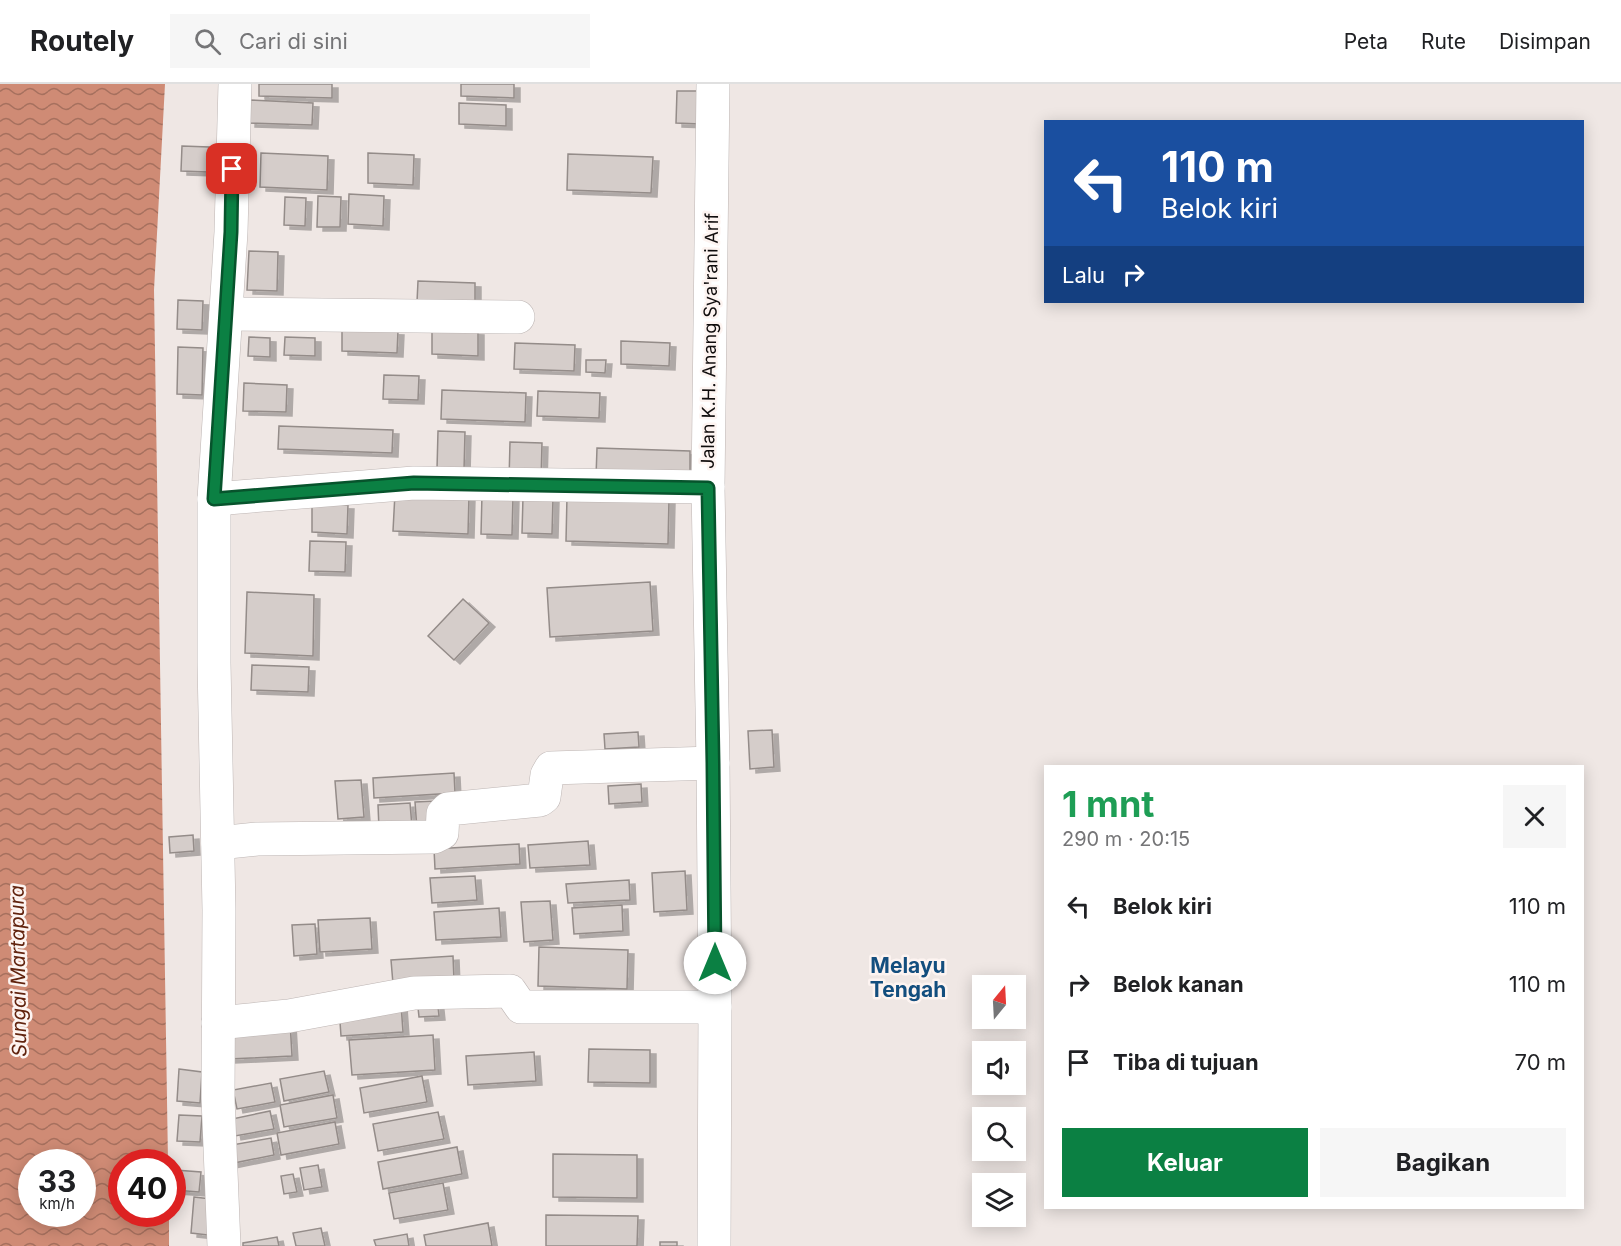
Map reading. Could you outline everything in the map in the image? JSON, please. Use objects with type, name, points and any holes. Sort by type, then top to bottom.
[{"type":"street","points":[[224,1246],[218,1098],[214,499],[231,232],[235,84]]},
{"type":"street","name":"Jalan K.H. Anang Sya'rani Arif","points":[[713,84],[708,488],[716,1007],[714,1246]]},
{"type":"street","points":[[226,314],[518,317]]},
{"type":"street","points":[[214,499],[414,483],[708,488]]},
{"type":"street","points":[[218,843],[256,838],[434,837],[442,833],[443,814],[448,809],[540,800],[544,797],[547,775],[551,768],[713,763]]},
{"type":"street","points":[[219,1023],[289,1016],[414,993],[510,991],[521,1006],[716,1007]]},
{"type":"water","name":"Sungai Martapura","points":[[0,84],[165,84],[154,290],[168,1149],[108,1149],[108,1227],[169,1227],[169,1246],[0,1246]]},
{"type":"building","points":[[259,84],[332,84],[332,98],[259,96]]},
{"type":"building","points":[[461,84],[514,84],[514,98],[461,96]]},
{"type":"building","points":[[677,91],[702,91],[701,124],[676,123]]},
{"type":"building","points":[[250,100],[313,103],[312,125],[249,123]]},
{"type":"building","points":[[459,103],[506,105],[506,126],[459,124]]},
{"type":"building","points":[[182,146],[209,147],[208,172],[181,171]]},
{"type":"building","points":[[261,153],[328,156],[327,190],[260,187]]},
{"type":"building","points":[[368,153],[414,155],[413,185],[368,183]]},
{"type":"building","points":[[568,154],[653,157],[651,193],[567,190]]},
{"type":"building","points":[[349,194],[384,196],[383,226],[348,224]]},
{"type":"building","points":[[318,196],[341,197],[340,227],[317,227]]},
{"type":"building","points":[[285,197],[306,198],[305,226],[284,225]]},
{"type":"building","points":[[249,251],[278,252],[277,291],[247,290]]},
{"type":"building","points":[[418,281],[475,283],[475,304],[417,302]]},
{"type":"building","points":[[178,300],[203,301],[202,330],[177,329]]},
{"type":"building","points":[[342,329],[398,331],[397,353],[342,351]]},
{"type":"building","points":[[432,329],[478,331],[478,356],[432,354]]},
{"type":"building","points":[[249,337],[270,338],[270,357],[248,356]]},
{"type":"building","points":[[285,337],[315,338],[315,356],[284,355]]},
{"type":"building","points":[[621,341],[670,343],[669,366],[621,364]]},
{"type":"building","points":[[515,343],[575,345],[574,371],[514,369]]},
{"type":"building","points":[[178,347],[203,348],[202,395],[177,394]]},
{"type":"building","points":[[586,360],[606,360],[605,373],[586,372]]},
{"type":"building","points":[[384,375],[419,376],[418,400],[383,399]]},
{"type":"building","points":[[244,383],[287,385],[286,412],[243,411]]},
{"type":"building","points":[[442,390],[526,393],[525,422],[441,419]]},
{"type":"building","points":[[538,391],[600,393],[599,418],[537,416]]},
{"type":"building","points":[[279,426],[393,430],[392,453],[278,449]]},
{"type":"building","points":[[438,431],[465,432],[464,470],[437,469]]},
{"type":"building","points":[[510,442],[542,443],[541,481],[509,480]]},
{"type":"building","points":[[597,448],[690,451],[690,481],[596,477]]},
{"type":"building","points":[[395,493],[469,495],[468,534],[393,531]]},
{"type":"building","points":[[482,494],[513,496],[512,535],[481,534]]},
{"type":"building","points":[[567,496],[669,499],[668,544],[566,541]]},
{"type":"building","points":[[523,497],[553,498],[552,534],[522,533]]},
{"type":"building","points":[[312,504],[348,505],[347,534],[312,532]]},
{"type":"building","points":[[310,541],[346,542],[345,572],[309,571]]},
{"type":"building","points":[[650,582],[653,631],[550,637],[547,588]]},
{"type":"building","points":[[247,592],[314,595],[313,656],[245,653]]},
{"type":"building","points":[[463,599],[489,623],[454,660],[428,636]]},
{"type":"building","points":[[252,665],[309,667],[308,692],[251,690]]},
{"type":"building","points":[[772,730],[774,767],[750,769],[748,731]]},
{"type":"building","points":[[638,732],[639,747],[605,749],[604,734]]},
{"type":"building","points":[[454,773],[455,793],[374,798],[373,778]]},
{"type":"building","points":[[361,780],[364,817],[338,819],[335,781]]},
{"type":"building","points":[[641,784],[642,802],[609,804],[608,786]]},
{"type":"building","points":[[436,801],[438,828],[417,829],[415,802]]},
{"type":"building","points":[[410,803],[412,827],[379,829],[378,805]]},
{"type":"building","points":[[193,835],[194,851],[170,853],[169,837]]},
{"type":"building","points":[[588,841],[590,865],[530,868],[528,845]]},
{"type":"building","points":[[519,844],[520,864],[435,869],[434,849]]},
{"type":"building","points":[[685,871],[687,910],[654,912],[652,873]]},
{"type":"building","points":[[475,876],[477,900],[432,903],[430,878]]},
{"type":"building","points":[[629,880],[630,900],[568,903],[566,884]]},
{"type":"building","points":[[550,901],[553,940],[524,942],[521,902]]},
{"type":"building","points":[[622,905],[623,931],[574,934],[572,908]]},
{"type":"building","points":[[499,908],[501,937],[436,940],[434,912]]},
{"type":"building","points":[[370,918],[372,949],[320,952],[318,920]]},
{"type":"building","points":[[315,924],[317,954],[294,956],[292,925]]},
{"type":"building","points":[[539,947],[628,950],[627,989],[538,986]]},
{"type":"building","points":[[453,956],[454,980],[393,984],[391,960]]},
{"type":"building","points":[[437,997],[439,1016],[419,1017],[417,998]]},
{"type":"building","points":[[401,1004],[403,1032],[341,1036],[339,1008]]},
{"type":"building","points":[[290,1022],[292,1056],[229,1059],[227,1026]]},
{"type":"building","points":[[433,1035],[435,1070],[352,1075],[349,1040]]},
{"type":"building","points":[[589,1049],[650,1050],[650,1083],[588,1082]]},
{"type":"building","points":[[534,1052],[536,1081],[468,1085],[466,1056]]},
{"type":"building","points":[[179,1069],[202,1072],[200,1103],[177,1101]]},
{"type":"building","points":[[324,1071],[329,1092],[284,1101],[280,1079]]},
{"type":"building","points":[[422,1076],[427,1102],[364,1113],[360,1088]]},
{"type":"building","points":[[271,1083],[275,1102],[237,1109],[233,1090]]},
{"type":"building","points":[[333,1095],[337,1118],[284,1127],[280,1105]]},
{"type":"building","points":[[270,1111],[274,1129],[235,1136],[232,1119]]},
{"type":"building","points":[[438,1112],[444,1139],[378,1151],[373,1124]]},
{"type":"building","points":[[179,1115],[202,1116],[200,1142],[177,1141]]},
{"type":"building","points":[[335,1122],[339,1144],[281,1155],[277,1133]]},
{"type":"building","points":[[271,1138],[274,1155],[229,1164],[226,1146]]},
{"type":"building","points":[[457,1147],[462,1174],[383,1189],[378,1162]]},
{"type":"building","points":[[553,1154],[637,1155],[637,1198],[553,1197]]},
{"type":"building","points":[[318,1165],[322,1187],[304,1190],[300,1168]]},
{"type":"building","points":[[186,1171],[201,1172],[199,1192],[186,1191]]},
{"type":"building","points":[[293,1174],[297,1192],[284,1194],[281,1176]]},
{"type":"building","points":[[443,1183],[448,1210],[394,1219],[389,1193]]},
{"type":"building","points":[[194,1197],[211,1199],[208,1235],[191,1233]]},
{"type":"building","points":[[546,1215],[638,1216],[637,1246],[546,1246]]},
{"type":"building","points":[[488,1223],[492,1246],[426,1246],[424,1235]]},
{"type":"building","points":[[321,1228],[325,1246],[296,1246],[293,1233]]},
{"type":"building","points":[[407,1234],[409,1246],[376,1246],[374,1240]]},
{"type":"building","points":[[277,1237],[279,1246],[243,1246],[243,1243]]},
{"type":"building","points":[[660,1242],[677,1242],[677,1246],[660,1246]]},
{"type":"district","name":"Melayu Tengah","points":[[908,978]]},
{"type":"route","points":[[232,169],[231,232],[214,499],[414,483],[708,488],[715,963]]}]
